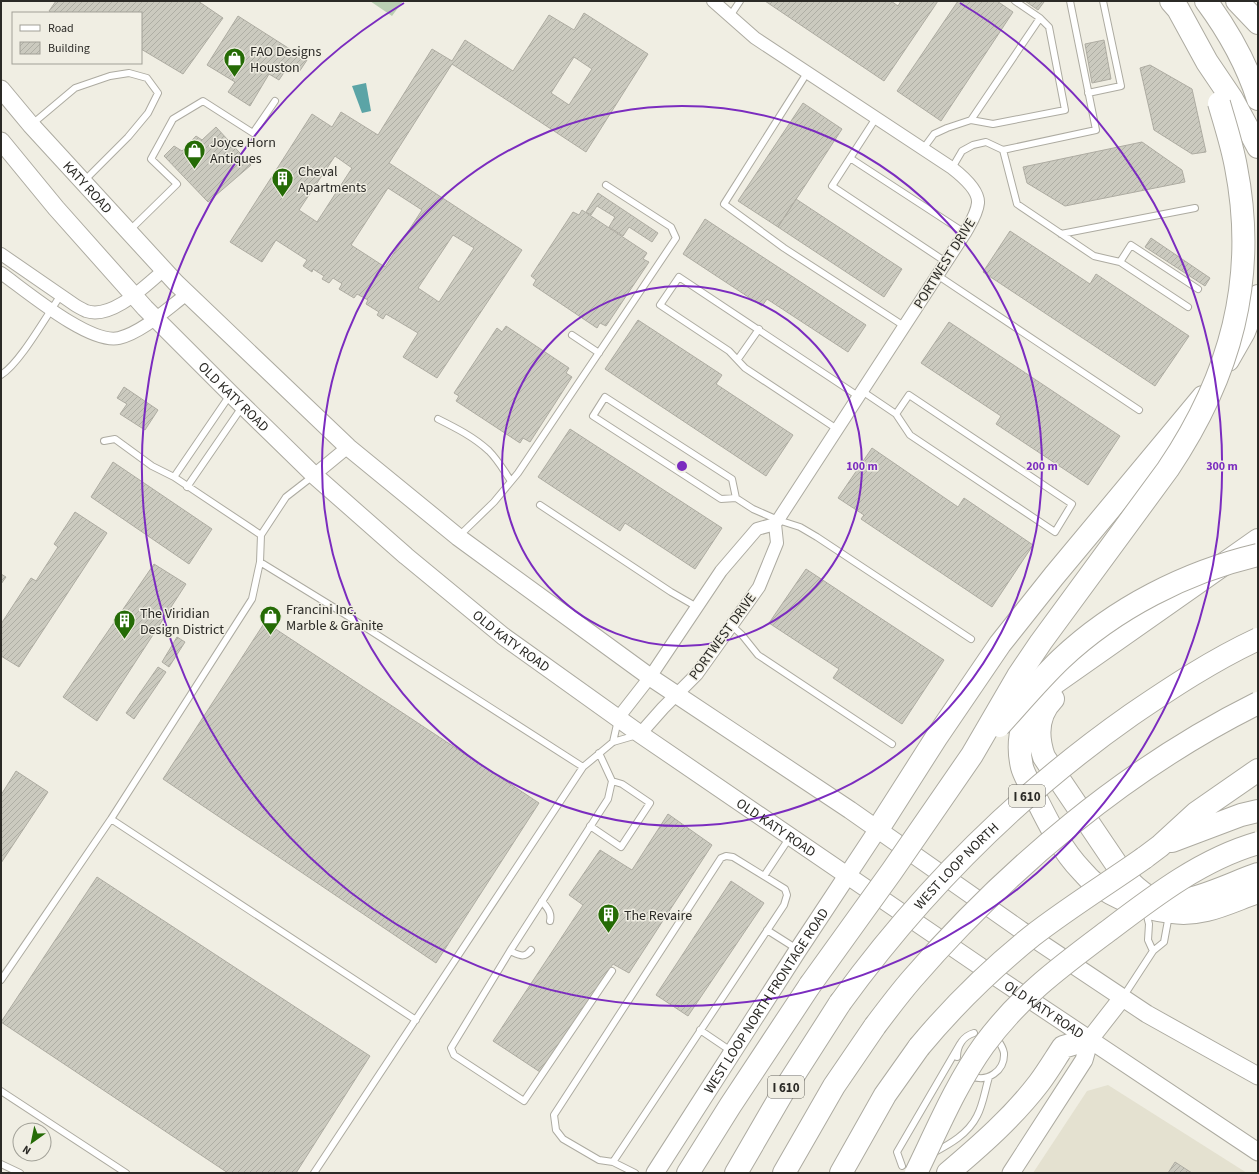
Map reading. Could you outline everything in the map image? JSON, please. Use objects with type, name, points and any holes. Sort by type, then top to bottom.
[{"type":"highway","points":[[1171,1],[1178,9],[1207,62],[1232,99],[1258,147]]},
{"type":"highway","points":[[1206,1],[1234,41],[1246,65],[1258,99]]},
{"type":"highway","points":[[1236,1],[1258,23]]},
{"type":"highway","points":[[688,1173],[810,984],[892,872],[972,755],[1018,676],[1184,446],[1207,402],[1223,362],[1235,324],[1242,276],[1243,230],[1240,196],[1231,145],[1207,62]]},
{"type":"highway","points":[[878,829],[936,738],[1004,638],[1195,408],[1213,383],[1244,332],[1258,296]]},
{"type":"highway","points":[[1258,540],[1056,682],[1034,706],[1023,725],[1020,751],[1022,769],[1051,828],[1071,859],[1092,881],[1121,899],[1142,906],[1170,907],[1258,874]]},
{"type":"highway","points":[[972,755],[1061,659],[1095,631],[1126,609],[1185,579],[1258,555]]},
{"type":"highway","points":[[1258,555],[1061,691],[1050,703],[1042,716],[1039,732],[1040,744],[1044,757],[1123,874],[1135,888],[1182,913],[1201,912],[1234,902],[1258,892]]},
{"type":"highway","name":"WEST LOOP NORTH","points":[[736,1173],[783,1092],[840,1003],[881,949],[926,896],[965,854],[1025,797],[1088,746],[1159,696],[1203,668],[1258,639]]},
{"type":"highway","name":"I 610","points":[[784,1173],[834,1086],[874,1026],[912,979],[1002,885],[1036,853],[1079,818],[1133,779],[1211,728],[1258,702]]},
{"type":"highway","points":[[841,1173],[882,1100],[919,1047],[953,1008],[992,970],[1012,952],[1068,910],[1152,852],[1196,813],[1258,770]]},
{"type":"highway","points":[[1152,852],[1241,815],[1258,811]]},
{"type":"highway","points":[[909,1170],[951,1102],[974,1060],[1007,1016],[1030,992],[1052,973],[1131,913],[1177,881],[1212,861],[1258,843]]},
{"type":"highway","points":[[948,1173],[990,1137],[1025,1100],[1040,1082],[1063,1047],[1090,1039]]},
{"type":"main road","name":"KATY ROAD","points":[[1,89],[82,182],[182,288]]},
{"type":"main road","points":[[1,141],[56,208],[145,307]]},
{"type":"main road","points":[[182,288],[348,447],[458,536],[650,677],[878,829],[1020,930],[1122,998],[1258,1076]]},
{"type":"main road","name":"OLD KATY ROAD","points":[[145,307],[314,475],[406,556],[503,636],[640,734],[1258,1152]]},
{"type":"main road","name":"WEST LOOP NORTH FRONTAGE ROAD","points":[[655,1173],[798,950],[878,829]]},
{"type":"main road","points":[[1011,1173],[1084,1060],[1090,1039],[1122,998]]},
{"type":"street","name":"PORTWEST DRIVE","points":[[640,734],[697,674],[759,587],[777,543],[776,522],[965,233],[975,214],[978,202],[974,190],[965,178],[952,168],[755,38],[713,1]]},
{"type":"street","points":[[1,254],[87,311],[104,312],[125,302],[145,307],[182,288]]},
{"type":"street","points":[[1,273],[51,309],[80,327],[98,336],[109,339],[129,335],[164,270]]},
{"type":"street","points":[[314,475],[348,447]]},
{"type":"street","points":[[618,718],[650,677],[721,571],[757,529],[776,522]]},
{"type":"lane","points":[[730,16],[740,1]]},
{"type":"lane","points":[[923,149],[934,134],[971,120],[993,124],[1066,110],[1049,27],[1040,18],[1014,1]]},
{"type":"lane","points":[[952,168],[962,151],[973,145],[986,142],[1003,150],[1096,130],[1070,1]]},
{"type":"lane","points":[[1088,93],[1121,86],[1103,1]]},
{"type":"lane","points":[[971,120],[1040,18]]},
{"type":"lane","points":[[31,125],[75,88],[110,76],[129,73],[147,78],[158,93],[148,113],[128,137],[82,182]]},
{"type":"lane","points":[[808,73],[724,204],[784,248],[904,326]]},
{"type":"lane","points":[[128,232],[177,184],[150,158],[173,118],[203,101],[253,133],[275,101]]},
{"type":"lane","points":[[876,118],[832,186],[946,262]]},
{"type":"lane","points":[[1003,150],[1017,204],[1094,256],[1120,262],[1188,307]]},
{"type":"lane","points":[[850,158],[965,233]]},
{"type":"lane","points":[[458,536],[494,502],[518,473],[676,238],[671,227],[606,185]]},
{"type":"lane","points":[[1061,234],[1195,208]]},
{"type":"lane","points":[[1120,262],[1131,245],[1198,289]]},
{"type":"lane","points":[[938,275],[1139,410]]},
{"type":"lane","points":[[837,429],[745,368],[729,351],[660,305],[679,277],[860,393],[896,414],[910,435],[1054,532],[1072,504],[909,395],[896,414]]},
{"type":"lane","points":[[1,374],[8,370],[30,341],[61,295]]},
{"type":"lane","points":[[738,359],[759,329]]},
{"type":"lane","points":[[572,335],[599,352]]},
{"type":"lane","points":[[736,498],[732,479],[605,397],[593,416],[721,499],[736,498],[776,522],[800,527],[817,537],[971,639]]},
{"type":"lane","points":[[174,477],[237,399]]},
{"type":"lane","points":[[187,487],[237,399]]},
{"type":"lane","points":[[438,419],[477,441],[501,465],[511,481]]},
{"type":"lane","points":[[104,441],[115,439],[152,466],[174,477],[261,535]]},
{"type":"lane","points":[[1,980],[111,819],[252,599],[260,562],[261,535],[286,497],[314,475]]},
{"type":"lane","points":[[540,505],[671,592],[697,607]]},
{"type":"lane","points":[[260,562],[343,613],[583,767]]},
{"type":"lane","points":[[731,626],[742,635],[758,655],[892,744]]},
{"type":"lane","points":[[613,742],[618,718]]},
{"type":"lane","points":[[314,1173],[583,767],[613,742],[640,734]]},
{"type":"lane","points":[[599,753],[612,781],[608,799],[510,951],[451,1048],[454,1055],[524,1101],[612,971]]},
{"type":"lane","points":[[590,826],[621,847],[650,803],[622,784],[612,781]]},
{"type":"lane","points":[[111,819],[416,1020]]},
{"type":"lane","points":[[764,876],[790,836]]},
{"type":"lane","points":[[613,1162],[784,905],[787,895],[785,889],[733,857],[726,856],[722,858],[554,1115],[556,1130],[563,1139],[599,1160],[613,1162],[635,1173]]},
{"type":"lane","points":[[542,901],[549,910],[551,916],[550,921]]},
{"type":"lane","points":[[1142,906],[1147,915],[1149,924],[1148,940],[1153,951]]},
{"type":"lane","points":[[1122,998],[1153,951],[1164,942],[1170,907]]},
{"type":"lane","points":[[767,930],[798,950]]},
{"type":"lane","points":[[510,951],[523,956],[527,955],[531,950]]},
{"type":"lane","points":[[700,1030],[732,1052]]},
{"type":"lane","points":[[909,1170],[897,1152],[960,1044],[964,1038],[974,1033]]},
{"type":"lane","points":[[971,1076],[981,1079],[989,1077],[995,1074],[1000,1068],[1004,1053],[998,1039]]},
{"type":"lane","points":[[957,1057],[960,1044]]},
{"type":"lane","points":[[933,1153],[954,1142],[978,1116],[989,1077]]},
{"type":"lane","points":[[1,1091],[126,1173]]},
{"type":"lane","points":[[1,1164],[20,1173]]},
{"type":"shaded area","points":[[1108,1085],[1247,1173],[1033,1173],[1087,1091]]},
{"type":"green space","points":[[370,1],[403,1],[392,16]]},
{"type":"water","points":[[366,83],[371,111],[362,113],[352,86]]},
{"type":"building","points":[[56,1],[198,1],[223,18],[183,74],[142,50],[142,12],[49,11]]},
{"type":"building","points":[[765,1],[891,1],[898,6],[901,1],[938,1],[884,81]]},
{"type":"building","points":[[958,1],[997,1],[1013,12],[941,121],[897,91]]},
{"type":"building","points":[[1025,1],[1043,1],[1044,2],[1038,10]]},
{"type":"building","name":"Cheval Apartments","points":[[584,13],[648,54],[586,152],[452,64],[389,163],[522,250],[437,378],[403,357],[418,333],[386,314],[383,319],[377,315],[379,312],[366,304],[368,300],[357,294],[354,298],[339,289],[342,284],[333,278],[329,283],[322,279],[324,276],[313,269],[312,272],[303,266],[307,260],[276,240],[262,262],[230,242],[312,114],[332,127],[341,112],[378,135],[432,49],[452,61],[465,40],[513,71],[549,15],[574,30]],"holes":[[[574,57],[592,69],[569,105],[551,93]],[[335,156],[352,168],[317,222],[299,210]],[[388,188],[422,210],[385,267],[351,245]],[[453,235],[474,248],[439,302],[418,288]]]},
{"type":"building","points":[[238,16],[307,60],[299,72],[289,65],[279,80],[269,74],[250,106],[228,92],[235,82],[207,65]]},
{"type":"building","points":[[1104,40],[1111,79],[1092,83],[1085,44]]},
{"type":"building","points":[[1150,65],[1192,89],[1206,152],[1192,154],[1154,130],[1140,68]]},
{"type":"building","points":[[803,103],[842,129],[778,227],[738,201]]},
{"type":"building","points":[[216,127],[251,165],[208,202],[164,156],[174,146],[182,151],[196,136],[202,140]]},
{"type":"building","points":[[1142,142],[1182,170],[1185,182],[1065,206],[1027,183],[1023,167]]},
{"type":"building","points":[[598,193],[658,233],[652,242],[629,227],[623,236],[609,227],[615,217],[597,206],[591,215],[586,212]]},
{"type":"building","points":[[796,199],[902,269],[884,297],[778,227]]},
{"type":"building","points":[[582,210],[647,253],[643,259],[649,262],[606,326],[600,323],[597,328],[533,285],[536,280],[531,276],[573,212],[579,215]]},
{"type":"building","points":[[705,219],[866,325],[848,352],[767,299],[762,306],[683,254]]},
{"type":"building","points":[[1010,231],[1090,284],[1096,274],[1189,336],[1155,386],[983,272]]},
{"type":"building","points":[[1151,238],[1210,278],[1205,286],[1145,247]]},
{"type":"building","points":[[638,320],[722,375],[716,384],[793,435],[766,476],[605,369]]},
{"type":"building","points":[[949,322],[1120,436],[1088,485],[996,424],[1001,416],[921,363]]},
{"type":"building","points":[[506,326],[569,368],[566,373],[572,377],[530,442],[523,438],[520,443],[456,401],[459,396],[454,393],[497,328],[502,332]]},
{"type":"building","points":[[124,387],[158,410],[145,430],[120,414],[127,404],[117,398]]},
{"type":"building","points":[[570,429],[722,528],[695,569],[625,523],[620,531],[538,477]]},
{"type":"building","points":[[872,448],[958,507],[964,498],[1033,545],[992,607],[861,519],[864,515],[838,498]]},
{"type":"building","name":"The Viridian Design District","points":[[113,462],[212,529],[189,564],[91,497]]},
{"type":"building","points":[[75,512],[107,533],[19,667],[1,656],[1,624],[31,578],[36,581],[58,547],[54,544]]},
{"type":"building","name":"The Viridian Design District","points":[[154,564],[186,584],[97,721],[63,697]]},
{"type":"building","points":[[806,569],[944,660],[902,724],[833,678],[839,669],[769,623]]},
{"type":"building","points":[[1,574],[6,577],[1,584]]},
{"type":"building","points":[[265,622],[539,803],[436,963],[163,779]]},
{"type":"building","points":[[177,637],[185,642],[169,667],[162,662]]},
{"type":"building","points":[[158,667],[166,672],[134,719],[126,713]]},
{"type":"building","points":[[16,771],[48,792],[1,863],[1,795]]},
{"type":"building","name":"The Revaire","points":[[668,814],[712,845],[629,973],[613,964],[540,1072],[493,1041],[583,905],[569,895],[600,850],[632,870]]},
{"type":"building","points":[[97,877],[370,1056],[296,1173],[228,1173],[1,1022]]},
{"type":"building","points":[[731,881],[764,903],[688,1016],[656,995]]},
{"type":"building","points":[[1175,1162],[1192,1173],[1168,1173]]},
{"type":"place","name":"FAO Designs Houston","points":[[235,78]]},
{"type":"place","name":"Joyce Horn Antiques","points":[[194,170]]},
{"type":"place","name":"Cheval Apartments","points":[[282,198]]},
{"type":"place","name":"Francini Inc. Marble & Granite","points":[[271,636]]},
{"type":"place","name":"The Viridian Design District","points":[[125,640]]},
{"type":"place","name":"The Revaire","points":[[608,934]]}]
